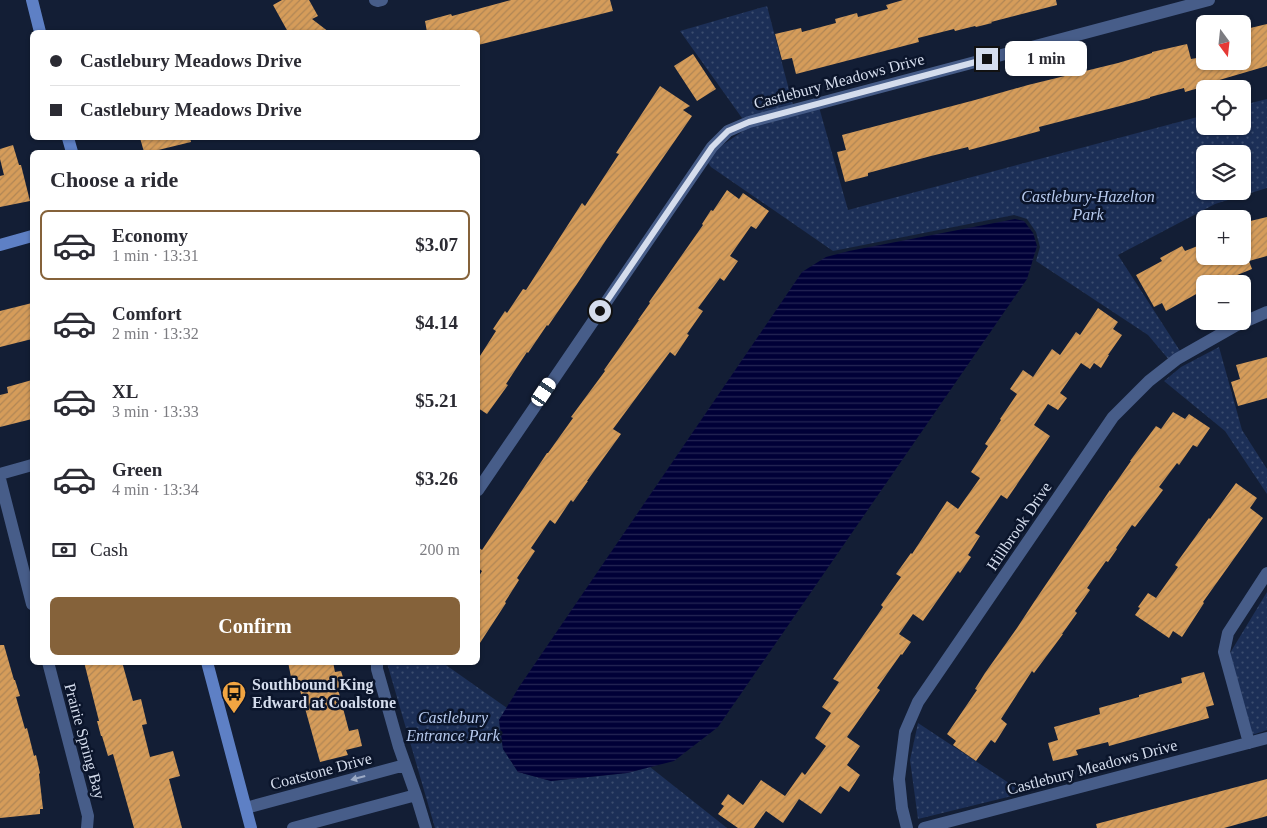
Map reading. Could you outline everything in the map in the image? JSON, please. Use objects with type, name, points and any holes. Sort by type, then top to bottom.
[{"type":"street","points":[[32,0],[40,30]]},
{"type":"street","points":[[375,0],[382,0]]},
{"type":"street","name":"Castlebury Meadows Drive","points":[[480,487],[712,147],[728,131],[749,122],[1209,0]]},
{"type":"street","points":[[0,245],[30,237]]},
{"type":"street","name":"Hillbrook Drive","points":[[907,828],[902,808],[899,779],[905,732],[918,702],[1113,418],[1149,380],[1178,359],[1235,326],[1267,312]]},
{"type":"street","points":[[0,474],[30,466]]},
{"type":"street","points":[[0,479],[30,596]]},
{"type":"street","points":[[1249,743],[1224,652],[1228,633],[1267,573]]},
{"type":"street","name":"Prairie Spring Bay","points":[[49,665],[88,816],[87,828]]},
{"type":"street","points":[[208,665],[251,828]]},
{"type":"street","points":[[377,665],[405,765],[426,828]]},
{"type":"street","name":"Castlebury Meadows Drive","points":[[924,828],[1267,738]]},
{"type":"street","name":"Coatstone Drive","points":[[246,808],[405,765]]},
{"type":"street","points":[[293,828],[416,795]]},
{"type":"green space","points":[[767,6],[793,105],[742,118],[680,31]]},
{"type":"green space","name":"Castlebury-Hazelton Park","points":[[1267,99],[1267,188],[1251,193],[1251,145],[1196,145],[1196,200],[1228,200],[1204,210],[1196,210],[1196,214],[1118,255],[1182,354],[1170,361],[1148,335],[1036,261],[1040,247],[1036,232],[1027,219],[1014,215],[833,251],[711,167],[706,160],[714,151],[753,124],[819,107],[848,210],[1196,117],[1196,135],[1251,135],[1251,103]]},
{"type":"green space","points":[[1219,347],[1242,430],[1267,469],[1267,494],[1225,431],[1164,381],[1181,367]]},
{"type":"green space","points":[[1267,592],[1267,730],[1252,735],[1230,653]]},
{"type":"green space","name":"Castlebury Entrance Park","points":[[388,665],[446,665],[507,708],[499,720],[503,749],[518,772],[551,781],[627,773],[650,767],[727,828],[435,828]]},
{"type":"green space","points":[[918,723],[1024,793],[918,819],[910,760]]},
{"type":"shaded area","points":[[1015,219],[1024,221],[1033,233],[1037,246],[1027,279],[718,727],[674,761],[627,773],[551,781],[518,772],[503,749],[499,720],[519,687],[802,272],[826,257],[849,251]]},
{"type":"building","points":[[282,0],[309,0],[318,16],[312,19],[326,30],[287,30],[273,5]]},
{"type":"building","points":[[511,0],[610,0],[613,11],[480,44],[480,30],[427,30],[425,21],[451,14],[452,16]]},
{"type":"building","points":[[903,0],[1056,0],[1057,5],[976,27],[955,31],[954,29],[918,38],[919,42],[796,74],[792,58],[782,60],[775,34],[801,28],[802,32],[836,23],[835,19],[857,13],[858,17],[888,9],[886,5]]},
{"type":"building","points":[[1267,24],[1267,66],[1219,80],[1196,80],[1196,89],[1185,92],[1184,88],[1039,127],[1040,131],[969,150],[968,147],[931,156],[868,173],[868,176],[845,182],[837,152],[846,150],[842,135],[1187,44],[1191,59],[1196,58],[1196,70],[1251,70],[1251,28]]},
{"type":"building","points":[[693,54],[716,89],[697,101],[674,66]]},
{"type":"building","points":[[660,86],[690,106],[683,110],[692,116],[548,326],[527,352],[506,384],[508,385],[487,414],[480,409],[480,356],[496,331],[493,329],[505,311],[507,313],[523,289],[526,290],[582,203],[585,206],[619,154],[616,153]]},
{"type":"building","points":[[141,140],[190,140],[191,142],[158,150],[143,150]]},
{"type":"building","points":[[13,145],[19,165],[21,165],[30,201],[0,207],[0,176],[4,175],[0,159],[0,149]]},
{"type":"building","points":[[727,190],[739,199],[743,193],[769,211],[756,229],[751,226],[730,256],[738,261],[724,281],[720,278],[698,308],[703,311],[675,356],[670,352],[613,429],[621,434],[588,481],[573,502],[571,500],[555,524],[550,520],[531,548],[535,551],[517,578],[519,580],[506,603],[480,643],[480,574],[482,571],[480,570],[480,548],[482,550],[547,453],[573,418],[571,417],[605,371],[649,302],[703,225],[711,210],[713,211]]},
{"type":"building","points":[[1267,217],[1267,256],[1251,260],[1251,221]]},
{"type":"building","points":[[1182,246],[1185,251],[1196,247],[1196,265],[1250,265],[1252,269],[1237,275],[1196,275],[1196,294],[1166,311],[1162,303],[1154,307],[1136,275],[1162,261],[1160,258]]},
{"type":"building","points":[[30,304],[30,340],[0,347],[0,311]]},
{"type":"building","points":[[1098,308],[1118,322],[1113,329],[1122,335],[1101,368],[1094,363],[1090,369],[1081,363],[1060,393],[1067,398],[1058,410],[1048,404],[1034,425],[1050,436],[1007,499],[1001,495],[975,533],[980,536],[968,555],[971,557],[960,573],[958,571],[923,621],[913,614],[899,634],[911,642],[877,688],[880,690],[847,737],[860,746],[847,765],[860,775],[849,792],[840,786],[821,814],[799,799],[783,823],[766,811],[754,828],[738,828],[718,814],[724,806],[721,804],[728,794],[743,805],[761,780],[785,796],[802,772],[805,775],[826,746],[815,738],[831,713],[822,707],[839,682],[833,679],[883,607],[881,605],[901,577],[896,574],[912,554],[947,501],[958,509],[980,478],[971,472],[988,446],[985,444],[1017,394],[1010,389],[1023,370],[1033,377],[1052,349],[1060,355],[1076,332],[1080,335]]},
{"type":"building","points":[[1267,357],[1267,398],[1238,406],[1231,382],[1240,379],[1236,365]]},
{"type":"building","points":[[30,381],[30,420],[0,427],[0,395],[8,393],[7,387]]},
{"type":"building","points":[[1173,412],[1185,419],[1189,414],[1210,428],[1197,447],[1193,445],[1179,465],[1177,463],[1159,487],[1163,490],[1135,527],[1132,525],[1108,562],[1106,561],[1087,588],[1090,590],[1075,611],[1077,613],[1034,673],[1032,671],[1001,719],[1007,724],[995,743],[991,740],[976,761],[953,745],[956,741],[947,734],[977,690],[975,689],[985,673],[1130,461],[1156,426],[1161,429]]},
{"type":"building","points":[[1236,483],[1257,498],[1250,508],[1263,518],[1203,602],[1182,637],[1173,631],[1169,638],[1135,615],[1140,608],[1138,607],[1148,593],[1156,598],[1178,567],[1175,565]]},
{"type":"building","points":[[0,645],[4,645],[20,696],[16,697],[25,729],[27,728],[34,756],[36,755],[40,773],[43,809],[40,809],[40,814],[0,818]]},
{"type":"building","points":[[85,665],[123,665],[133,701],[141,699],[147,724],[142,725],[150,757],[173,751],[180,776],[169,779],[182,828],[134,828],[113,754],[108,756],[97,721],[99,721]]},
{"type":"building","points":[[289,665],[334,665],[335,672],[341,671],[346,687],[338,689],[349,731],[358,729],[362,746],[346,750],[348,755],[320,762],[296,676],[291,677]]},
{"type":"building","points":[[1204,672],[1214,705],[1206,707],[1209,718],[1109,746],[1108,742],[1076,750],[1078,755],[1053,761],[1048,743],[1058,740],[1054,727],[1100,714],[1099,708],[1182,683],[1181,678]]},
{"type":"building","points":[[1267,779],[1267,816],[1224,828],[1097,828],[1096,824]]},
{"type":"place","name":"Southbound King Edward at Coalstone","points":[[234,714]]},
{"type":"route","points":[[600,311],[712,147],[728,131],[749,122],[987,59]]}]
